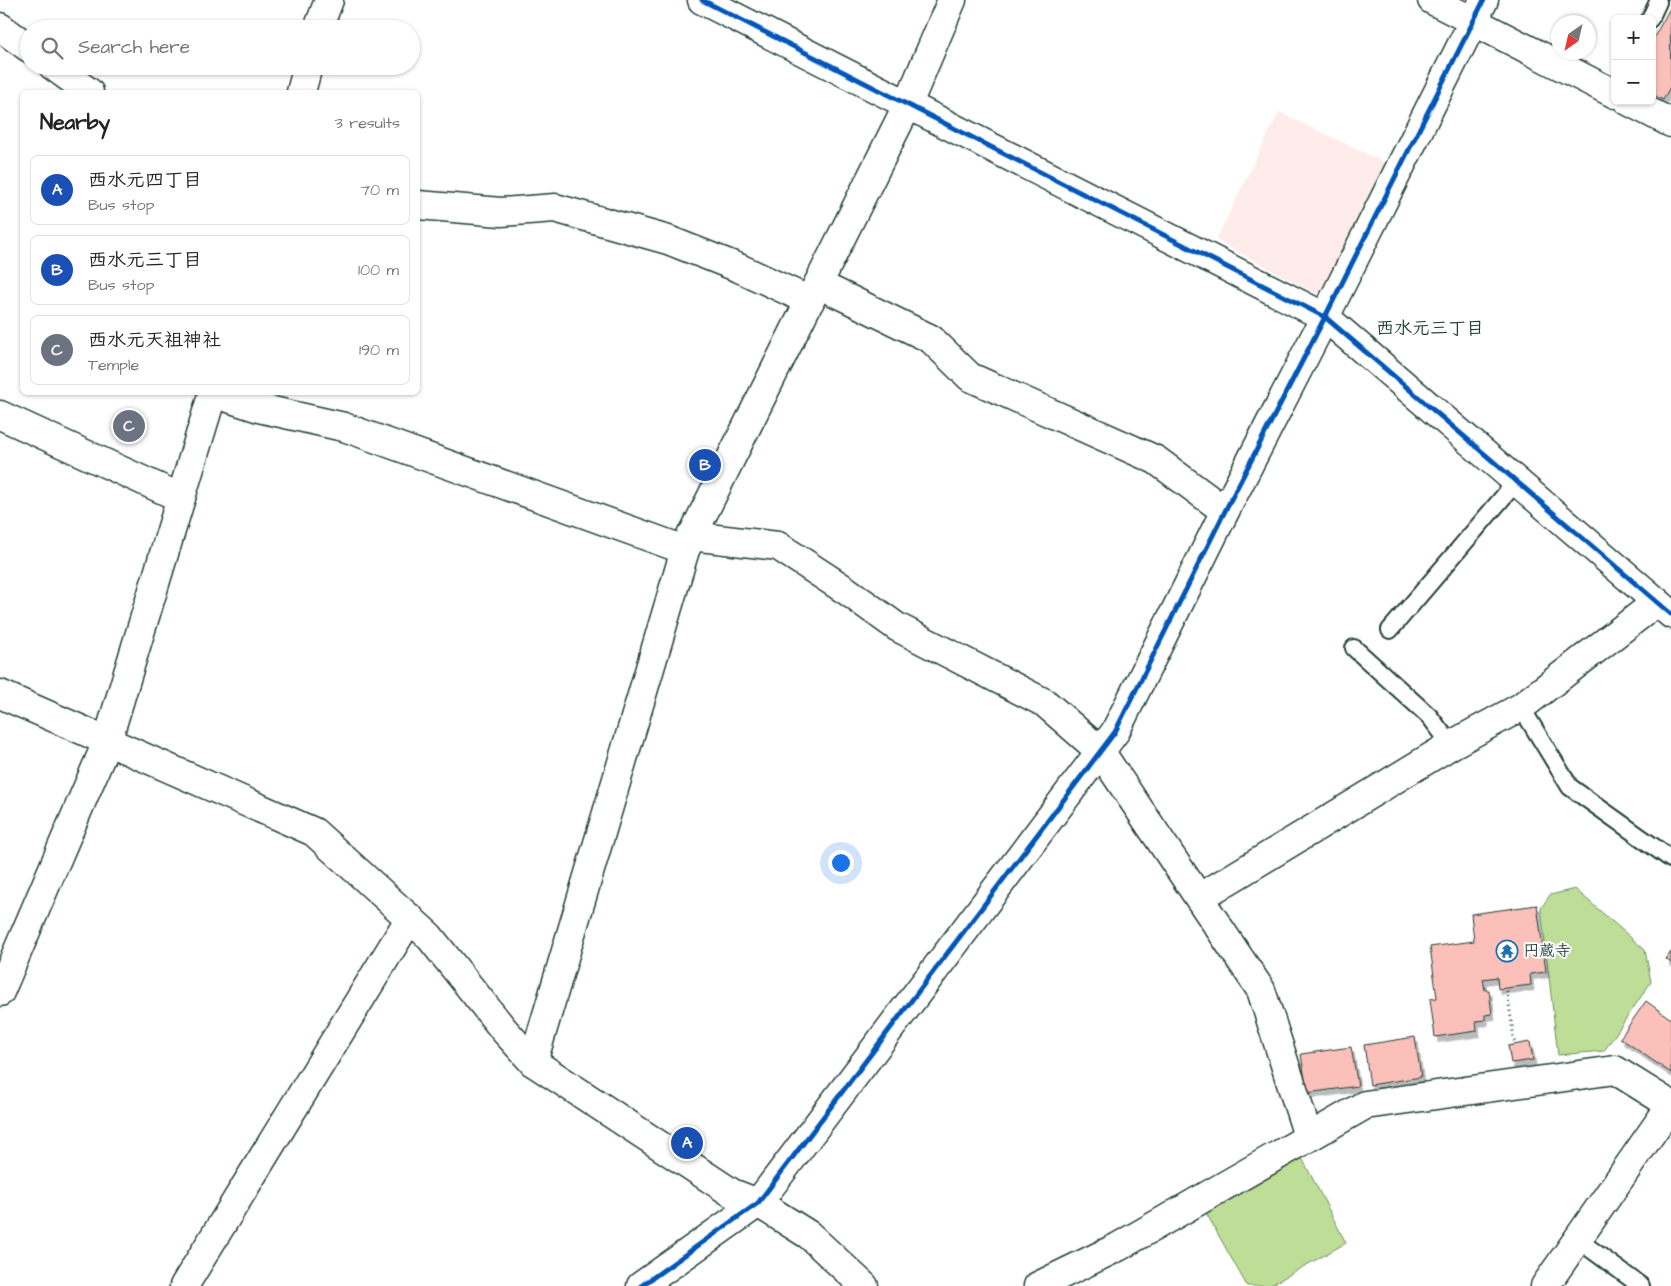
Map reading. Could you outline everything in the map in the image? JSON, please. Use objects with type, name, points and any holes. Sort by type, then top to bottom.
[{"type":"street","points":[[321,20],[329,0]]},
{"type":"street","points":[[702,0],[907,106],[1325,317],[1664,608],[1521,707],[1451,745],[1199,898]]},
{"type":"street","points":[[533,1062],[688,543],[907,106],[952,0]]},
{"type":"street","points":[[1432,0],[1479,11],[1611,91]]},
{"type":"street","points":[[641,1286],[758,1203],[1115,732],[1479,11]]},
{"type":"street","points":[[0,27],[20,41]]},
{"type":"street","points":[[65,75],[86,90]]},
{"type":"street","points":[[301,90],[305,75]]},
{"type":"street","points":[[1637,105],[1671,123]]},
{"type":"street","points":[[420,205],[501,212],[555,208],[668,240],[738,268],[814,293],[931,339],[970,377],[1156,460],[1225,511]]},
{"type":"street","points":[[0,992],[107,742],[212,395]]},
{"type":"street","points":[[219,395],[259,408],[344,427],[688,543],[778,546],[848,591],[897,627],[1045,703],[1100,750],[1261,990],[1308,1136]]},
{"type":"street","points":[[0,415],[181,498]]},
{"type":"street","points":[[0,694],[314,832],[429,936],[504,1030],[533,1062],[732,1193],[758,1203],[809,1235],[864,1286]]},
{"type":"street","points":[[184,1286],[410,918]]},
{"type":"street","points":[[1038,1286],[1118,1247],[1308,1136],[1365,1105],[1616,1070],[1671,1105],[1544,1286]]},
{"type":"lane","points":[[1652,15],[1658,2]]},
{"type":"lane","points":[[1390,630],[1516,482]]},
{"type":"lane","points":[[1354,648],[1430,717],[1451,745]]},
{"type":"lane","points":[[1521,707],[1570,787],[1671,859]]},
{"type":"lane","points":[[1577,1239],[1641,1286]]},
{"type":"path","points":[[1507,991],[1515,1045]]},
{"type":"shaded area","points":[[1279,112],[1390,165],[1328,289],[1316,294],[1216,240]]},
{"type":"green space","points":[[1575,889],[1645,950],[1651,982],[1604,1051],[1558,1055],[1541,908],[1550,895]]},
{"type":"green space","points":[[1302,1158],[1346,1243],[1269,1286],[1247,1286],[1205,1211]]},
{"type":"building","points":[[1670,8],[1671,85],[1663,100],[1656,96],[1656,34]]},
{"type":"building","points":[[1537,905],[1546,972],[1530,974],[1531,985],[1498,989],[1497,977],[1483,979],[1485,990],[1489,990],[1492,1014],[1485,1015],[1485,1020],[1476,1021],[1477,1031],[1435,1037],[1430,999],[1437,998],[1430,947],[1474,941],[1471,914]]},
{"type":"building","points":[[1671,952],[1671,963],[1666,959]]},
{"type":"building","points":[[1646,1001],[1671,1019],[1671,1073],[1620,1038]]},
{"type":"building","points":[[1415,1037],[1421,1077],[1370,1085],[1364,1045]]},
{"type":"building","points":[[1530,1042],[1533,1060],[1511,1063],[1508,1046]]},
{"type":"building","points":[[1351,1047],[1358,1086],[1307,1093],[1301,1054]]},
{"type":"cycle path","points":[[702,0],[1325,317],[1671,614]]},
{"type":"cycle path","points":[[641,1286],[758,1203],[1115,732],[1484,0]]},
{"type":"place","name":"西水元天祖神社","points":[[129,426]]},
{"type":"place","name":"西水元三丁目","points":[[705,465]]},
{"type":"place","name":"円蔵寺","points":[[1507,951]]},
{"type":"place","name":"西水元四丁目","points":[[687,1143]]},
{"type":"district","name":"西水元三丁目","points":[[1430,328]]}]
